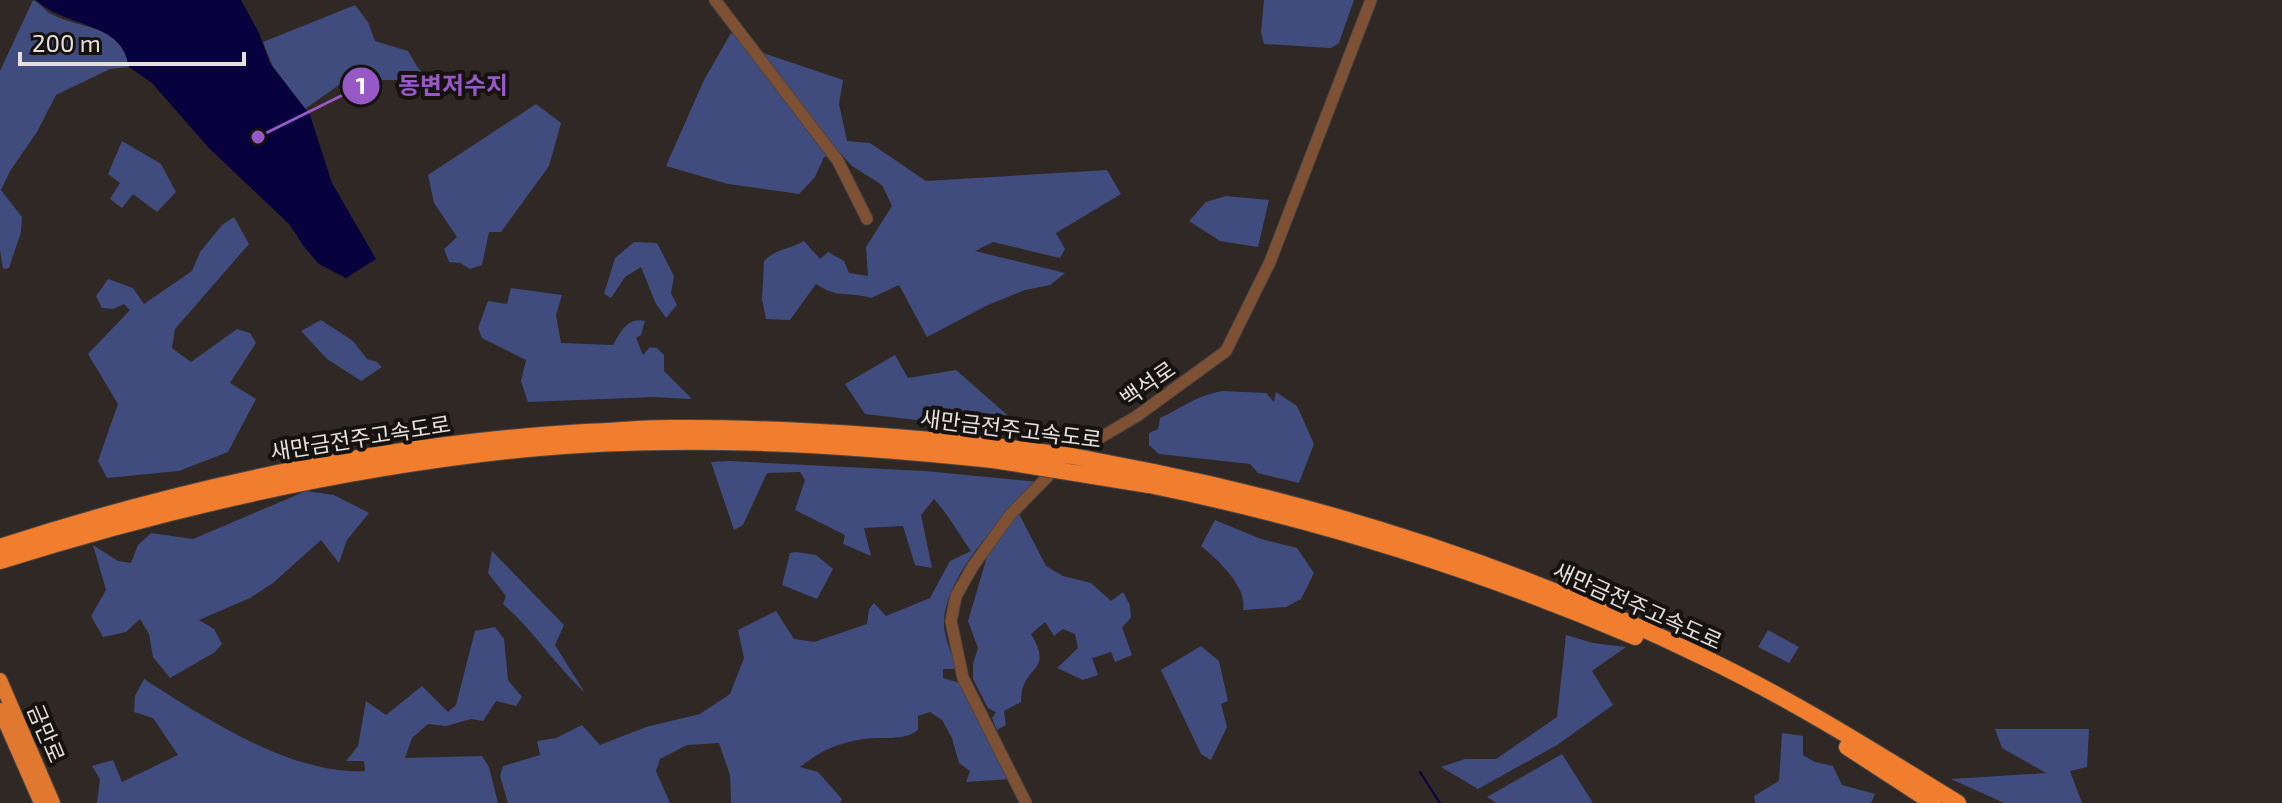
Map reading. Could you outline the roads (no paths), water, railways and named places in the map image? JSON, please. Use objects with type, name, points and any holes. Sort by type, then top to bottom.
[{"type":"highway","name":"새만금전주고속도로","points":[[0,547],[98,515],[246,478],[376,454],[522,436],[667,428],[860,433],[994,453]]},
{"type":"highway","name":"새만금전주고속도로","points":[[0,561],[111,527],[266,489],[377,468],[529,449],[661,442],[851,446],[1072,456],[1152,478],[1238,489],[1398,534],[1511,573],[1804,709],[1958,803]]},
{"type":"highway","name":"새만금전주고속도로","points":[[1704,663],[1845,746],[1933,803]]},
{"type":"highway","name":"금만로","points":[[0,680],[53,803]]},
{"type":"highway","name":"금만로","points":[[0,710],[41,803]]},
{"type":"street","points":[[715,0],[838,161],[867,219]]},
{"type":"street","name":"백석로","points":[[1026,803],[963,678],[951,621],[956,596],[973,566],[1010,515],[1061,463],[1075,451],[1137,416],[1226,351],[1270,262],[1371,0]]},
{"type":"waterway","points":[[1420,772],[1440,803]]},
{"type":"place","name":"동변저수지","points":[[258,137]]}]
